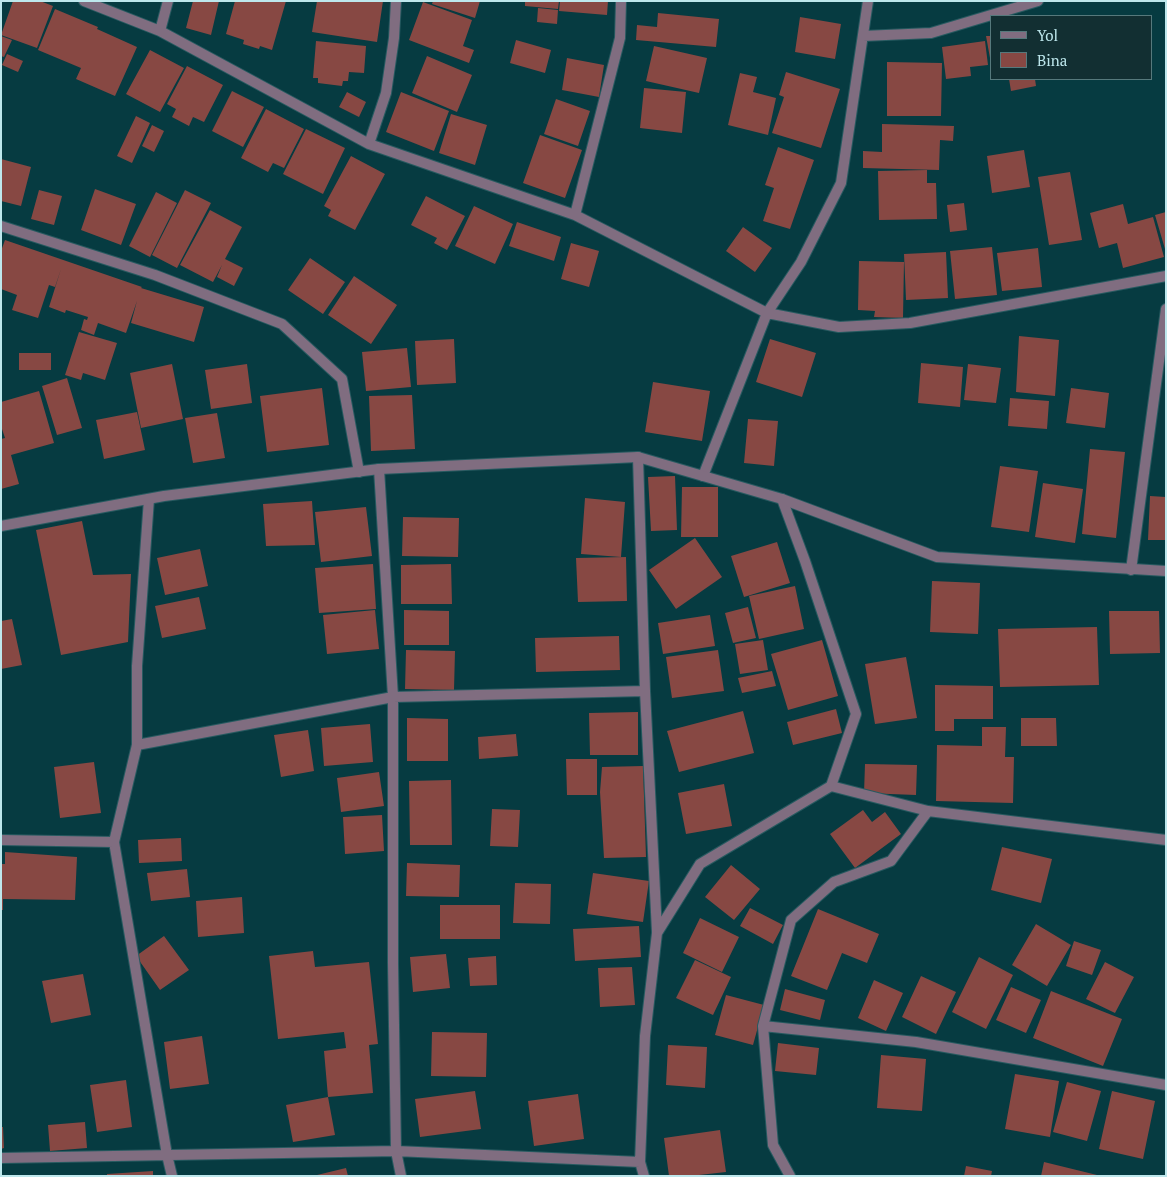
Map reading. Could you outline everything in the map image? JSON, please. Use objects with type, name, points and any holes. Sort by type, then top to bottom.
[{"type":"street","points":[[84,1],[160,31],[369,144],[575,215],[767,313],[838,327],[910,323],[1166,276]]},
{"type":"street","points":[[160,31],[168,1]]},
{"type":"street","points":[[369,144],[386,94],[394,38],[396,1]]},
{"type":"street","points":[[575,215],[620,38],[621,1]]},
{"type":"street","points":[[703,476],[767,313],[801,262],[842,183],[868,1]]},
{"type":"street","points":[[991,15],[1038,1]]},
{"type":"street","points":[[863,36],[931,33],[990,15]]},
{"type":"street","points":[[1,226],[155,275],[282,324],[342,379],[359,472]]},
{"type":"street","points":[[1131,570],[1166,309]]},
{"type":"street","points":[[1,526],[149,499],[379,469],[638,457],[782,499],[937,556],[1166,571]]},
{"type":"street","points":[[638,457],[645,691],[657,933],[645,1036],[640,1162],[644,1176]]},
{"type":"street","points":[[379,469],[392,697],[396,1151],[401,1176]]},
{"type":"street","points":[[149,499],[137,666],[137,745],[114,842],[172,1176]]},
{"type":"street","points":[[657,933],[700,864],[831,786],[856,714],[805,561],[782,499]]},
{"type":"street","points":[[137,745],[392,697],[645,691]]},
{"type":"street","points":[[831,786],[928,811],[1166,840]]},
{"type":"street","points":[[790,1176],[773,1145],[763,1026],[791,920],[834,882],[891,861],[928,811]]},
{"type":"street","points":[[1,840],[114,842]]},
{"type":"street","points":[[763,1026],[916,1042],[1166,1085]]},
{"type":"street","points":[[1,1158],[396,1151],[640,1162]]},
{"type":"building","points":[[13,1],[40,1],[53,6],[37,48],[1,35]]},
{"type":"building","points":[[193,1],[219,1],[211,35],[186,28]]},
{"type":"building","points":[[235,1],[286,1],[272,50],[260,46],[259,49],[243,44],[244,40],[226,34]]},
{"type":"building","points":[[317,1],[383,1],[377,42],[312,32]]},
{"type":"building","points":[[433,1],[480,1],[475,18],[432,4]]},
{"type":"building","points":[[525,1],[559,1],[558,9],[525,6]]},
{"type":"building","points":[[560,1],[608,1],[607,15],[559,11]]},
{"type":"building","points":[[423,2],[472,20],[463,46],[474,50],[469,63],[409,40]]},
{"type":"building","points":[[538,8],[558,10],[557,24],[537,22]]},
{"type":"building","points":[[55,9],[98,27],[97,29],[137,47],[115,96],[76,79],[81,68],[38,50]]},
{"type":"building","points":[[658,13],[719,19],[716,47],[636,40],[637,25],[657,27]]},
{"type":"building","points":[[800,17],[841,24],[835,59],[795,52]]},
{"type":"building","points":[[1,36],[12,40],[4,57],[1,56]]},
{"type":"building","points":[[986,36],[990,36],[990,58]]},
{"type":"building","points":[[516,40],[551,50],[545,73],[510,63]]},
{"type":"building","points":[[316,41],[366,46],[364,73],[349,72],[348,81],[343,81],[342,86],[318,83],[318,78],[313,78]]},
{"type":"building","points":[[985,41],[988,65],[970,67],[971,76],[946,79],[942,47]]},
{"type":"building","points":[[654,46],[707,58],[699,93],[646,81]]},
{"type":"building","points":[[150,50],[184,68],[160,112],[126,94]]},
{"type":"building","points":[[7,54],[23,61],[18,72],[2,65]]},
{"type":"building","points":[[427,56],[472,75],[457,112],[412,93]]},
{"type":"building","points":[[567,58],[604,65],[599,97],[562,90]]},
{"type":"building","points":[[887,62],[942,63],[941,116],[887,116]]},
{"type":"building","points":[[187,66],[223,85],[204,122],[193,117],[189,126],[172,117],[176,109],[167,104]]},
{"type":"building","points":[[786,72],[840,89],[821,148],[772,133],[784,97],[779,95]]},
{"type":"building","points":[[740,73],[757,77],[753,92],[776,98],[768,135],[728,125]]},
{"type":"building","points":[[1009,80],[1035,80],[1036,86],[1011,91]]},
{"type":"building","points":[[644,88],[686,92],[682,133],[640,128]]},
{"type":"building","points":[[232,91],[264,107],[243,147],[212,131]]},
{"type":"building","points":[[347,92],[366,102],[359,117],[339,107]]},
{"type":"building","points":[[401,92],[449,111],[434,151],[386,132]]},
{"type":"building","points":[[556,99],[590,111],[578,146],[544,134]]},
{"type":"building","points":[[266,109],[304,129],[284,168],[273,163],[268,172],[241,158]]},
{"type":"building","points":[[451,114],[487,125],[475,165],[439,153]]},
{"type":"building","points":[[136,116],[150,123],[132,163],[117,156]]},
{"type":"building","points":[[882,124],[954,126],[953,141],[940,140],[939,170],[863,168],[863,151],[882,152]]},
{"type":"building","points":[[152,125],[164,131],[154,152],[142,146]]},
{"type":"building","points":[[306,129],[345,148],[323,194],[283,174]]},
{"type":"building","points":[[540,135],[582,150],[565,198],[523,183]]},
{"type":"building","points":[[778,147],[814,160],[790,229],[763,221],[774,188],[765,185]]},
{"type":"building","points":[[1024,150],[1030,187],[992,193],[987,156]]},
{"type":"building","points":[[351,156],[385,174],[355,230],[328,216],[331,210],[324,206]]},
{"type":"building","points":[[1,159],[31,167],[21,206],[1,201]]},
{"type":"building","points":[[927,170],[927,183],[936,183],[937,219],[879,220],[878,171]]},
{"type":"building","points":[[1070,172],[1082,240],[1049,245],[1038,177]]},
{"type":"building","points":[[95,189],[136,204],[121,245],[81,230]]},
{"type":"building","points":[[39,190],[62,196],[54,225],[31,219]]},
{"type":"building","points":[[185,190],[211,203],[177,268],[152,255]]},
{"type":"building","points":[[156,192],[177,203],[150,257],[129,246]]},
{"type":"building","points":[[426,196],[465,216],[447,250],[434,243],[437,238],[411,225]]},
{"type":"building","points":[[964,203],[967,230],[950,232],[947,205]]},
{"type":"building","points":[[1123,204],[1128,224],[1153,217],[1164,257],[1123,268],[1117,243],[1099,248],[1090,213]]},
{"type":"building","points":[[474,206],[513,224],[495,264],[455,246]]},
{"type":"building","points":[[210,210],[242,227],[225,259],[243,268],[234,286],[217,277],[222,265],[213,282],[180,265]]},
{"type":"building","points":[[1166,212],[1166,249],[1165,249],[1155,215]]},
{"type":"building","points":[[517,222],[561,237],[554,261],[509,246]]},
{"type":"building","points":[[743,227],[772,248],[755,272],[726,251]]},
{"type":"building","points":[[5,240],[141,288],[204,307],[194,342],[131,323],[137,301],[126,333],[98,323],[94,335],[81,330],[84,319],[87,320],[88,317],[66,310],[65,313],[49,307],[61,269],[55,287],[49,285],[38,318],[12,310],[17,295],[1,289],[1,251]]},
{"type":"building","points":[[571,243],[599,251],[589,287],[561,279]]},
{"type":"building","points":[[992,247],[997,295],[955,299],[950,251]]},
{"type":"building","points":[[1038,248],[1042,287],[1002,291],[997,253]]},
{"type":"building","points":[[946,252],[948,298],[906,300],[904,254]]},
{"type":"building","points":[[310,258],[345,282],[323,314],[288,290]]},
{"type":"building","points":[[859,261],[904,262],[903,318],[874,317],[875,311],[858,310]]},
{"type":"building","points":[[354,276],[397,305],[371,344],[328,315]]},
{"type":"building","points":[[79,332],[117,343],[105,380],[83,373],[81,380],[65,375]]},
{"type":"building","points":[[1019,336],[1059,340],[1055,396],[1016,392]]},
{"type":"building","points":[[454,339],[456,383],[417,385],[415,341]]},
{"type":"building","points":[[770,339],[816,353],[802,397],[756,382]]},
{"type":"building","points":[[407,348],[411,387],[366,391],[362,352]]},
{"type":"building","points":[[19,353],[51,353],[51,370],[19,370]]},
{"type":"building","points":[[921,363],[963,367],[960,407],[918,403]]},
{"type":"building","points":[[172,364],[183,419],[141,428],[130,373]]},
{"type":"building","points":[[247,364],[252,403],[211,409],[205,370]]},
{"type":"building","points":[[968,364],[1001,368],[996,403],[964,400]]},
{"type":"building","points":[[67,378],[82,428],[57,435],[42,386]]},
{"type":"building","points":[[653,382],[710,391],[702,441],[645,432]]},
{"type":"building","points":[[322,388],[329,445],[267,452],[260,396]]},
{"type":"building","points":[[1071,388],[1109,393],[1105,428],[1066,423]]},
{"type":"building","points":[[39,391],[54,443],[11,455],[19,484],[1,489],[1,439],[5,438],[1,426],[1,402]]},
{"type":"building","points":[[412,395],[415,449],[371,451],[369,396]]},
{"type":"building","points":[[1010,398],[1049,401],[1047,429],[1008,426]]},
{"type":"building","points":[[137,412],[145,450],[104,459],[96,420]]},
{"type":"building","points":[[217,413],[225,458],[193,463],[185,418]]},
{"type":"building","points":[[748,419],[778,421],[774,466],[744,463]]},
{"type":"building","points":[[1090,449],[1125,452],[1116,538],[1082,534]]},
{"type":"building","points":[[1000,466],[1038,471],[1029,532],[991,527]]},
{"type":"building","points":[[675,476],[677,530],[651,531],[648,477]]},
{"type":"building","points":[[1043,483],[1083,489],[1075,543],[1035,537]]},
{"type":"building","points":[[682,487],[718,487],[718,537],[681,537]]},
{"type":"building","points":[[1150,496],[1166,497],[1166,540],[1148,540]]},
{"type":"building","points":[[585,498],[625,502],[621,557],[581,554]]},
{"type":"building","points":[[312,501],[315,545],[266,546],[263,504]]},
{"type":"building","points":[[366,507],[372,556],[321,562],[315,512]]},
{"type":"building","points":[[403,517],[459,518],[458,557],[402,556]]},
{"type":"building","points":[[82,521],[93,575],[131,574],[128,642],[61,655],[36,530]]},
{"type":"building","points":[[695,538],[722,577],[676,609],[649,570]]},
{"type":"building","points":[[777,542],[790,583],[744,597],[731,556]]},
{"type":"building","points":[[200,549],[208,586],[165,595],[157,558]]},
{"type":"building","points":[[626,557],[627,601],[578,602],[576,558]]},
{"type":"building","points":[[373,564],[376,609],[319,613],[315,568]]},
{"type":"building","points":[[451,564],[452,604],[401,604],[401,565]]},
{"type":"building","points":[[932,581],[980,583],[978,634],[930,632]]},
{"type":"building","points":[[795,586],[804,629],[759,639],[749,596]]},
{"type":"building","points":[[199,597],[206,629],[162,638],[155,606]]},
{"type":"building","points":[[748,607],[756,638],[733,643],[725,613]]},
{"type":"building","points":[[375,610],[379,649],[327,654],[323,615]]},
{"type":"building","points":[[404,610],[449,611],[449,645],[404,645]]},
{"type":"building","points":[[1109,611],[1159,611],[1160,653],[1110,654]]},
{"type":"building","points":[[710,615],[715,646],[663,654],[658,623]]},
{"type":"building","points":[[12,619],[22,665],[1,669],[1,621]]},
{"type":"building","points":[[1097,627],[1099,685],[1000,687],[998,629]]},
{"type":"building","points":[[619,636],[620,670],[536,672],[535,638]]},
{"type":"building","points":[[763,640],[768,670],[740,674],[735,644]]},
{"type":"building","points":[[822,640],[838,696],[788,710],[771,654]]},
{"type":"building","points":[[406,650],[455,651],[454,690],[405,689]]},
{"type":"building","points":[[718,650],[724,691],[672,698],[666,657]]},
{"type":"building","points":[[906,657],[917,718],[875,724],[865,664]]},
{"type":"building","points":[[772,671],[776,686],[742,693],[738,678]]},
{"type":"building","points":[[935,685],[993,686],[993,719],[954,719],[954,731],[935,731]]},
{"type":"building","points":[[836,709],[842,733],[793,745],[787,722]]},
{"type":"building","points":[[743,711],[754,753],[679,772],[667,731]]},
{"type":"building","points":[[638,712],[638,755],[590,755],[589,713]]},
{"type":"building","points":[[407,718],[448,719],[448,761],[407,761]]},
{"type":"building","points":[[1021,718],[1056,718],[1057,746],[1021,746]]},
{"type":"building","points":[[370,724],[373,762],[324,766],[321,728]]},
{"type":"building","points":[[982,727],[1006,727],[1005,757],[1014,757],[1013,803],[936,801],[937,745],[982,746]]},
{"type":"building","points":[[308,730],[314,771],[281,777],[274,735]]},
{"type":"building","points":[[516,734],[518,756],[479,759],[478,737]]},
{"type":"building","points":[[566,759],[597,759],[597,795],[567,795]]},
{"type":"building","points":[[94,762],[101,813],[60,818],[54,767]]},
{"type":"building","points":[[865,764],[917,765],[916,795],[864,793]]},
{"type":"building","points":[[643,766],[646,857],[604,858],[600,792],[602,767]]},
{"type":"building","points":[[379,772],[384,806],[341,812],[337,778]]},
{"type":"building","points":[[451,780],[452,845],[410,845],[409,781]]},
{"type":"building","points":[[724,784],[732,826],[686,834],[678,793]]},
{"type":"building","points":[[492,809],[520,810],[518,847],[490,846]]},
{"type":"building","points":[[863,810],[872,822],[885,812],[901,834],[855,868],[830,834]]},
{"type":"building","points":[[382,815],[384,851],[345,854],[343,817]]},
{"type":"building","points":[[181,838],[182,861],[139,863],[138,840]]},
{"type":"building","points":[[1002,847],[1052,859],[1041,903],[991,890]]},
{"type":"building","points":[[5,852],[77,857],[75,900],[3,899],[3,910],[1,910],[1,864],[5,864]]},
{"type":"building","points":[[407,863],[460,865],[459,897],[406,896]]},
{"type":"building","points":[[731,865],[760,889],[734,920],[705,897]]},
{"type":"building","points":[[187,869],[190,897],[151,901],[147,873]]},
{"type":"building","points":[[593,873],[649,881],[643,922],[587,914]]},
{"type":"building","points":[[515,883],[551,884],[550,924],[513,923]]},
{"type":"building","points":[[242,897],[244,933],[198,937],[196,901]]},
{"type":"building","points":[[440,905],[500,905],[500,939],[440,939]]},
{"type":"building","points":[[750,908],[783,925],[773,944],[740,926]]},
{"type":"building","points":[[818,909],[879,934],[867,963],[842,953],[827,990],[791,976]]},
{"type":"building","points":[[700,918],[739,937],[722,972],[683,953]]},
{"type":"building","points":[[1036,924],[1071,945],[1047,986],[1012,965]]},
{"type":"building","points":[[639,926],[641,957],[575,961],[573,929]]},
{"type":"building","points":[[164,936],[189,970],[160,990],[136,956]]},
{"type":"building","points":[[1074,941],[1101,950],[1092,975],[1066,966]]},
{"type":"building","points":[[313,951],[315,967],[369,962],[378,1044],[369,1045],[373,1093],[328,1097],[324,1051],[346,1048],[344,1032],[278,1039],[269,956]]},
{"type":"building","points":[[446,954],[450,988],[413,992],[410,957]]},
{"type":"building","points":[[496,956],[497,985],[470,986],[468,958]]},
{"type":"building","points":[[979,957],[1013,975],[986,1029],[952,1012]]},
{"type":"building","points":[[695,960],[731,977],[713,1015],[676,998]]},
{"type":"building","points":[[1105,962],[1134,977],[1115,1013],[1086,999]]},
{"type":"building","points":[[632,967],[635,1005],[600,1007],[598,968]]},
{"type":"building","points":[[83,974],[91,1015],[51,1023],[42,981]]},
{"type":"building","points":[[921,976],[956,992],[936,1034],[902,1017]]},
{"type":"building","points":[[874,980],[903,993],[886,1031],[858,1018]]},
{"type":"building","points":[[1011,987],[1041,1000],[1026,1033],[996,1020]]},
{"type":"building","points":[[785,989],[825,1000],[820,1020],[780,1010]]},
{"type":"building","points":[[1051,991],[1122,1019],[1103,1066],[1033,1038]]},
{"type":"building","points":[[726,995],[764,1005],[753,1045],[715,1035]]},
{"type":"building","points":[[432,1032],[487,1033],[486,1077],[431,1076]]},
{"type":"building","points":[[202,1036],[209,1084],[170,1089],[164,1042]]},
{"type":"building","points":[[778,1043],[819,1048],[816,1075],[775,1071]]},
{"type":"building","points":[[668,1045],[707,1047],[705,1088],[666,1085]]},
{"type":"building","points":[[881,1055],[926,1059],[922,1111],[877,1108]]},
{"type":"building","points":[[1015,1074],[1059,1081],[1050,1137],[1005,1129]]},
{"type":"building","points":[[126,1080],[132,1127],[97,1132],[90,1085]]},
{"type":"building","points":[[1067,1082],[1101,1091],[1087,1141],[1053,1132]]},
{"type":"building","points":[[475,1091],[481,1129],[420,1137],[415,1099]]},
{"type":"building","points":[[1112,1091],[1155,1101],[1143,1159],[1099,1149]]},
{"type":"building","points":[[578,1094],[584,1139],[534,1146],[528,1101]]},
{"type":"building","points":[[328,1097],[335,1135],[293,1142],[286,1105]]},
{"type":"building","points":[[85,1122],[87,1148],[50,1151],[48,1125]]},
{"type":"building","points":[[1,1127],[3,1127],[4,1148],[1,1149]]},
{"type":"building","points":[[720,1130],[726,1172],[699,1176],[669,1176],[664,1138]]},
{"type":"building","points":[[1044,1162],[1097,1175],[1097,1176],[1041,1176]]},
{"type":"building","points":[[966,1166],[992,1171],[991,1176],[964,1176]]},
{"type":"building","points":[[346,1168],[348,1176],[317,1175]]},
{"type":"building","points":[[153,1171],[153,1176],[107,1176],[107,1174]]}]
